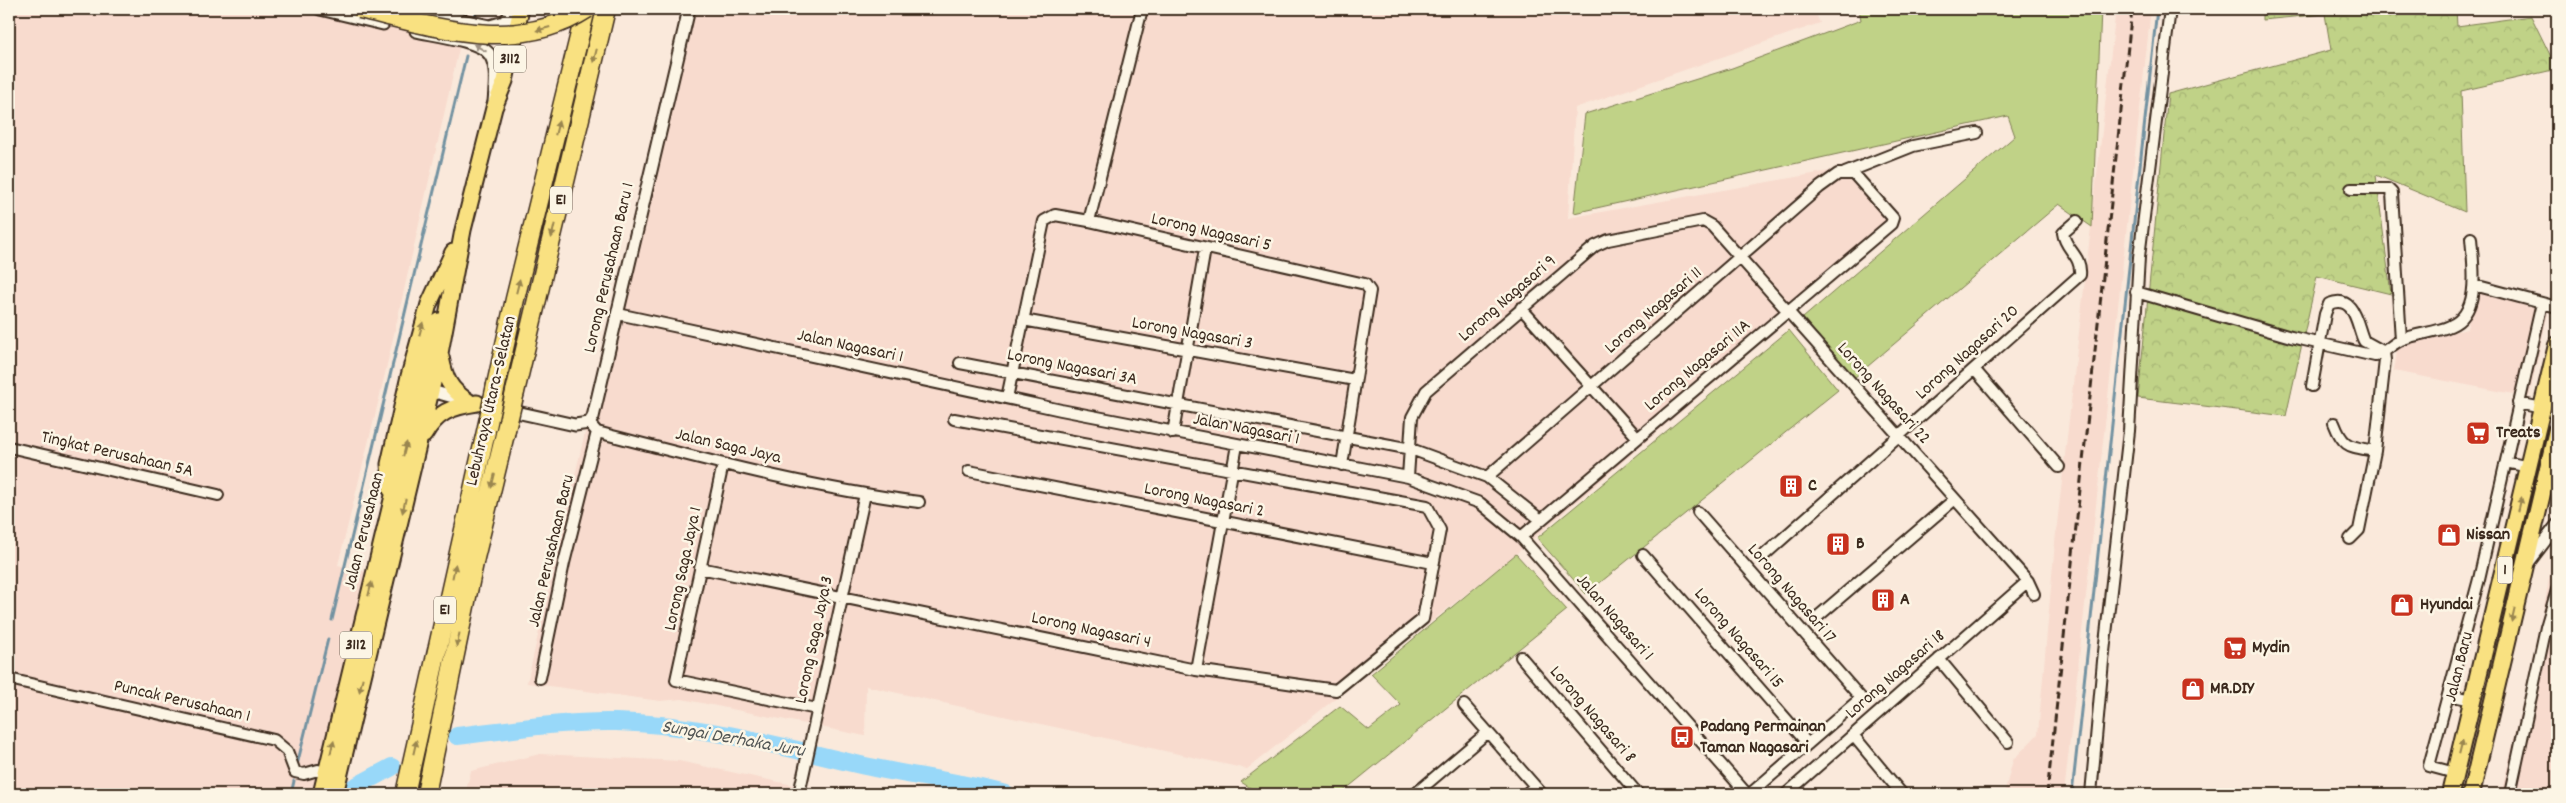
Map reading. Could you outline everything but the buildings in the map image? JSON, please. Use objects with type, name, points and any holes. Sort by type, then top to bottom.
[{"type":"highway","points":[[360,9],[467,33],[515,35],[554,26],[587,9]]},
{"type":"highway","name":"Lebuhraya Utara–Selatan","points":[[405,794],[515,299],[587,9]]},
{"type":"highway","name":"Lebuhraya Utara–Selatan","points":[[426,794],[475,558],[606,9]]},
{"type":"highway","name":"Jalan Baru","points":[[2450,794],[2557,346]]},
{"type":"highway","name":"1","points":[[2471,794],[2524,567],[2555,451],[2557,430]]},
{"type":"main road","name":"Jalan Perusahaan","points":[[335,794],[419,443],[419,385],[440,353],[463,230],[494,108],[505,81],[521,9]]},
{"type":"main road","points":[[419,385],[429,304],[463,230]]},
{"type":"main road","name":"Jalan Perusahaan","points":[[321,794],[393,497],[388,464],[419,385],[429,347],[454,280]]},
{"type":"main road","points":[[440,353],[447,382],[456,394],[472,402]]},
{"type":"main road","points":[[419,443],[432,422],[443,412],[472,402]]},
{"type":"street","points":[[320,9],[478,46],[487,52],[493,62],[494,108]]},
{"type":"street","points":[[412,9],[490,26],[504,22],[515,9]]},
{"type":"street","name":"Lorong Perusahaan Baru 1","points":[[589,423],[593,417],[618,314],[689,9]]},
{"type":"street","points":[[1088,221],[1142,9]]},
{"type":"street","points":[[2091,794],[2103,661],[2134,380],[2136,292],[2170,9]]},
{"type":"street","name":"Lorong Nagasari 11","points":[[1487,478],[1820,187],[1838,174],[1914,146],[1977,133]]},
{"type":"street","name":"Lorong Nagasari 11A","points":[[1521,537],[1891,224],[1893,218],[1854,174],[1844,173]]},
{"type":"street","points":[[2351,189],[2388,189],[2392,193],[2401,340]]},
{"type":"street","name":"Lorong Nagasari 5","points":[[1023,320],[1044,221],[1055,215],[1365,284],[1370,291],[1355,380]]},
{"type":"street","name":"Lorong Nagasari 22","points":[[1703,221],[1712,226],[2028,581],[2034,594]]},
{"type":"street","name":"Lorong Nagasari 9","points":[[1408,477],[1412,448],[1412,417],[1426,391],[1521,308],[1595,246],[1608,240],[1703,221]]},
{"type":"street","name":"Lorong Nagasari 20","points":[[1762,557],[2080,275],[2079,260],[2064,239],[2063,233],[2077,221]]},
{"type":"street","points":[[2136,292],[2318,343],[2375,356],[2401,340],[2449,327],[2458,322],[2467,309],[2474,285],[2471,238]]},
{"type":"street","points":[[1173,433],[1205,249]]},
{"type":"street","points":[[2474,285],[2557,307]]},
{"type":"street","points":[[2312,386],[2318,343],[2329,304],[2335,302],[2352,310],[2358,320],[2364,341],[2384,352]]},
{"type":"street","points":[[2455,773],[2429,766],[2479,579],[2542,303]]},
{"type":"street","points":[[1521,308],[1638,438]]},
{"type":"street","name":"Jalan Nagasari 1","points":[[618,314],[1173,433],[1408,477],[1480,503],[1521,537],[1749,794]]},
{"type":"street","points":[[1006,398],[1023,320]]},
{"type":"street","name":"Lorong Nagasari 3","points":[[1023,320],[1355,380]]},
{"type":"street","points":[[2350,539],[2359,530],[2375,451],[2385,374],[2384,352]]},
{"type":"street","name":"Lorong Nagasari 3A","points":[[960,363],[1178,404]]},
{"type":"street","points":[[1974,369],[2059,467]]},
{"type":"street","points":[[1342,465],[1355,380]]},
{"type":"street","points":[[419,385],[472,402],[575,426],[589,423],[597,432]]},
{"type":"street","points":[[2518,403],[2542,408]]},
{"type":"street","name":"Jalan Nagasari 1","points":[[1178,404],[1412,448],[1487,478],[1541,520]]},
{"type":"street","points":[[954,419],[1427,506],[1440,530],[1433,563]]},
{"type":"street","points":[[2334,423],[2338,436],[2346,445],[2375,451]]},
{"type":"street","name":"Jalan Saga Jaya","points":[[597,432],[723,464],[865,494],[919,502]]},
{"type":"street","name":"Jalan Perusahaan Baru","points":[[540,678],[564,563],[597,432]]},
{"type":"street","points":[[1196,670],[1237,446]]},
{"type":"street","name":"Tingkat Perusahaan 5A","points":[[9,447],[218,495]]},
{"type":"street","points":[[2555,451],[2557,475]]},
{"type":"street","points":[[2506,462],[2529,467]]},
{"type":"street","name":"Lorong Saga Jaya 1","points":[[723,464],[676,680],[817,709]]},
{"type":"street","name":"Lorong Nagasari 2","points":[[969,471],[1433,563]]},
{"type":"street","name":"Lorong Saga Jaya 3","points":[[799,794],[865,494]]},
{"type":"street","points":[[1815,619],[1955,499]]},
{"type":"street","name":"Lorong Nagasari 17","points":[[1698,512],[1860,698],[1808,744]]},
{"type":"street","points":[[2524,567],[2557,525]]},
{"type":"street","name":"Lorong Nagasari 15","points":[[1643,555],[1808,744]]},
{"type":"street","name":"Lorong Nagasari 4","points":[[700,568],[1196,670],[1336,690],[1422,619],[1433,563]]},
{"type":"street","name":"Lorong Nagasari 18","points":[[1786,794],[2028,581]]},
{"type":"street","points":[[2510,794],[2546,628],[2557,590]]},
{"type":"street","points":[[2546,628],[2557,632]]},
{"type":"street","name":"Lorong Nagasari 8","points":[[1521,657],[1638,794]]},
{"type":"street","points":[[1939,659],[2008,742]]},
{"type":"street","name":"Puncak Perusahaan 1","points":[[9,678],[274,740],[286,751],[295,772],[304,774],[318,770],[322,772],[325,779]]},
{"type":"street","points":[[2448,695],[2473,700]]},
{"type":"street","points":[[1464,705],[1542,794]]},
{"type":"street","points":[[1415,794],[1488,732]]},
{"type":"street","points":[[1853,735],[1902,794]]},
{"type":"street","points":[[1749,794],[1808,744]]},
{"type":"street","points":[[1526,794],[1535,786]]},
{"type":"shaded area","points":[[9,9],[468,9],[381,391],[338,565],[370,573],[314,794],[9,794]]},
{"type":"shaded area","points":[[683,9],[1814,9],[1820,23],[1575,108],[1568,218],[1852,167],[1901,221],[1516,554],[1247,769],[866,686],[865,736],[682,699],[660,701],[527,683]]},
{"type":"shaded area","points":[[2116,9],[2151,9],[2064,794],[2004,794],[2013,760],[2038,734],[2055,542]]},
{"type":"shaded area","points":[[2482,292],[2548,313],[2529,397],[2394,371],[2398,345],[2467,329],[2472,301]]},
{"type":"shaded area","points":[[2557,557],[2557,794],[2501,794],[2539,636],[2552,562]]},
{"type":"shaded area","points":[[540,754],[679,761],[836,794],[465,794],[471,771]]},
{"type":"green space","points":[[1859,9],[2101,9],[2092,227],[2059,204],[1854,378],[1803,318],[2015,136],[2008,116],[1574,213],[1585,114],[1732,68],[1861,20]]},
{"type":"green space","points":[[2262,9],[2456,9],[2457,26],[2531,16],[2557,69],[2461,91],[2465,212],[2376,175],[2391,294],[2317,276],[2286,416],[2138,398],[2168,94],[2331,50],[2325,14],[2262,20]]},
{"type":"green space","points":[[1789,330],[1838,390],[1586,594],[1537,538]]},
{"type":"green space","points":[[1516,554],[1567,610],[1340,794],[1260,794],[1241,782],[1340,706],[1369,730],[1401,705],[1371,674]]},
{"type":"waterway","points":[[475,17],[477,9]]},
{"type":"waterway","points":[[2072,794],[2157,9]]},
{"type":"waterway","points":[[332,620],[466,56]]},
{"type":"waterway","points":[[297,765],[328,639]]},
{"type":"waterway","name":"Sungai Derhaka Juru","points":[[457,736],[536,726],[596,722],[679,727],[773,744],[865,766],[1006,794]]},
{"type":"waterway","points":[[349,790],[392,767]]},
{"type":"waterway","points":[[291,794],[294,781]]},
{"type":"railway","points":[[2047,794],[2132,9]]},
{"type":"place","name":"Treats","points":[[2478,433]]},
{"type":"place","name":"C","points":[[1791,486]]},
{"type":"place","name":"Nissan","points":[[2449,535]]},
{"type":"place","name":"B","points":[[1838,544]]},
{"type":"place","name":"A","points":[[1883,600]]},
{"type":"place","name":"Hyundai","points":[[2402,605]]},
{"type":"place","name":"Mydin","points":[[2235,648]]},
{"type":"place","name":"MR.DIY","points":[[2193,689]]},
{"type":"place","name":"Padang Permainan Taman Nagasari","points":[[1682,737]]}]
